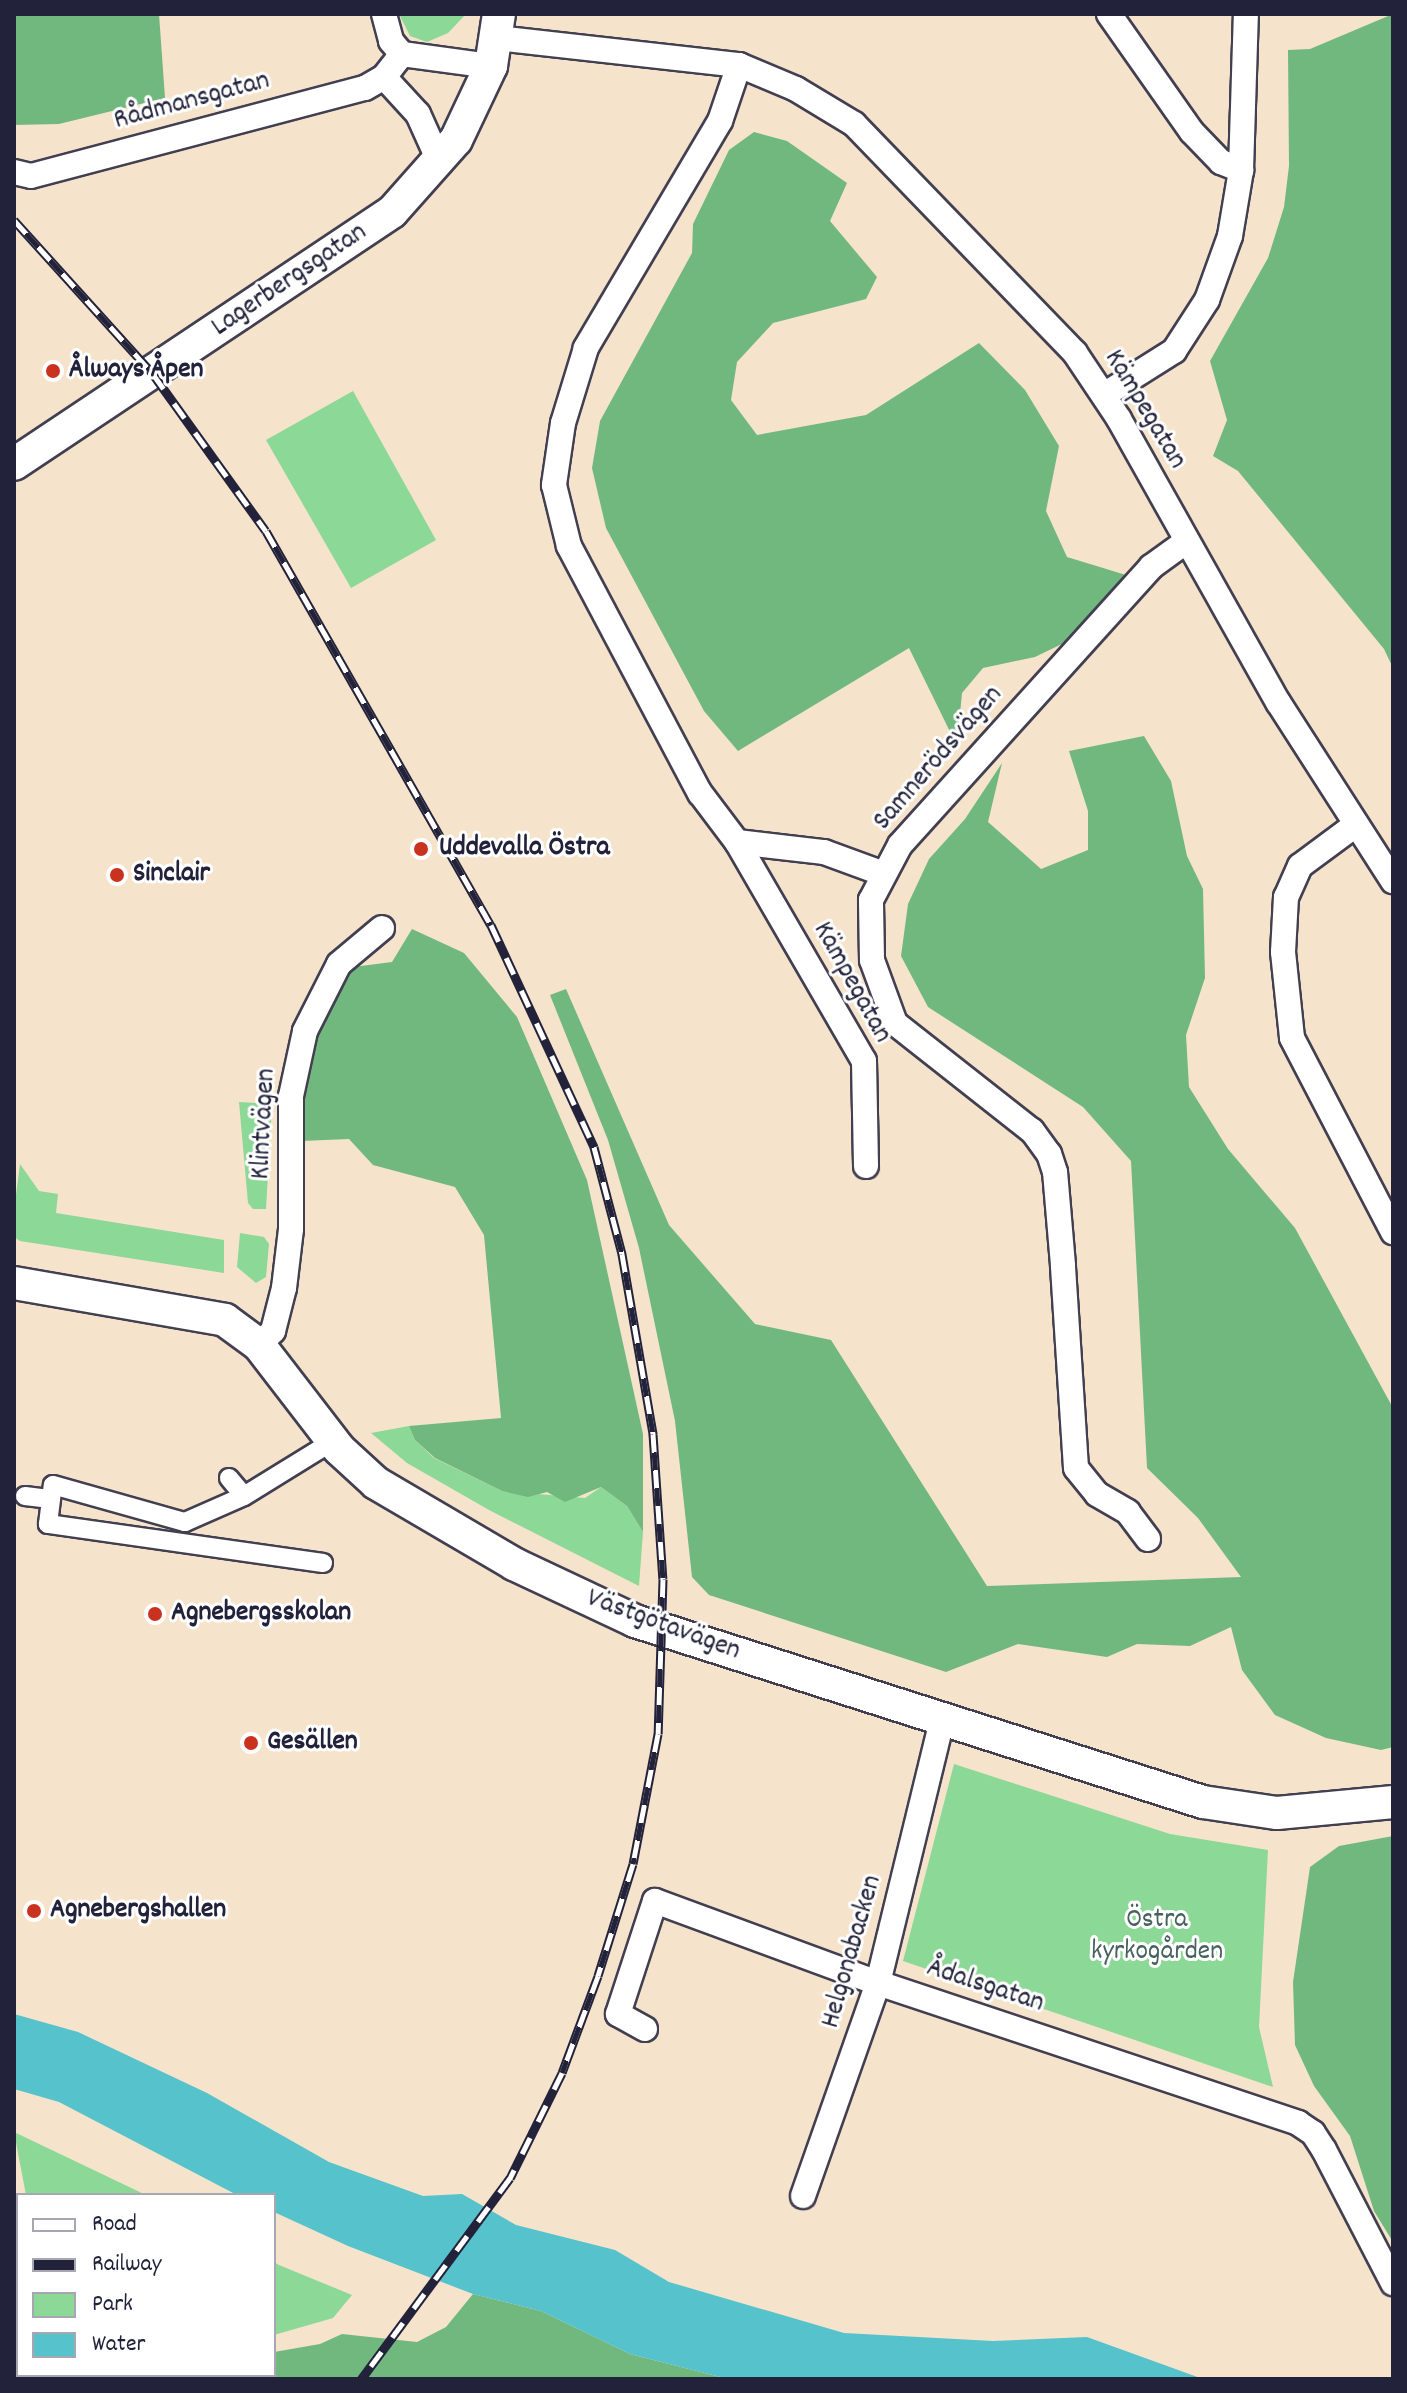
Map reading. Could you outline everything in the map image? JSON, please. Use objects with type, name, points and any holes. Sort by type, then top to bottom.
[{"type":"street","points":[[384,14],[391,41],[402,54]]},
{"type":"street","points":[[1109,14],[1192,132],[1221,162],[1241,170]]},
{"type":"street","points":[[1104,395],[1157,364],[1191,327],[1207,300],[1230,236],[1241,170],[1246,14]]},
{"type":"street","name":"Kämpegatan","points":[[402,54],[496,39],[739,65],[796,89],[854,124],[1075,353],[1104,395],[1184,543],[1354,826],[1393,881]]},
{"type":"street","name":"Lagerbergsgatan","points":[[14,464],[392,212],[440,163],[496,39]]},
{"type":"street","name":"Rådmansgatan","points":[[14,172],[31,176],[365,88],[384,77],[402,54]]},
{"type":"street","name":"Kämpegatan","points":[[739,65],[720,121],[586,348],[563,423],[554,485],[569,546],[700,793],[737,842],[864,1061],[866,1166]]},
{"type":"street","points":[[384,77],[418,114],[440,163]]},
{"type":"street","name":"Samnerödsvägen","points":[[1148,1539],[1128,1512],[1097,1494],[1076,1468],[1059,1218],[1049,1154],[1032,1131],[895,1023],[872,960],[871,900],[900,845],[1119,602],[1159,560],[1184,543]]},
{"type":"street","points":[[1354,826],[1300,866],[1286,897],[1283,952],[1292,1038],[1393,1232]]},
{"type":"street","points":[[737,842],[824,852],[884,874]]},
{"type":"street","name":"Klintvägen","points":[[259,1345],[273,1331],[288,1265],[291,1096],[305,1031],[339,964],[382,928]]},
{"type":"street","name":"Västgötavägen","points":[[14,1283],[225,1320],[259,1345],[333,1441],[376,1483],[413,1508],[583,1599],[660,1630],[1224,1807],[1317,1812],[1393,1802]]},
{"type":"street","points":[[323,1563],[48,1524],[53,1485],[185,1522],[244,1496],[333,1441]]},
{"type":"street","points":[[229,1478],[244,1496]]},
{"type":"street","points":[[25,1496],[51,1499]]},
{"type":"street","points":[[181,1543],[185,1522]]},
{"type":"street","name":"Helgonabacken","points":[[803,2196],[878,1983],[942,1720]]},
{"type":"street","name":"Ådalsgatan","points":[[645,2029],[618,2014],[655,1901],[878,1983],[1298,2123],[1313,2133],[1324,2150],[1393,2283]]},
{"type":"green space","points":[[14,14],[159,14],[165,98],[59,124],[14,125]]},
{"type":"green space","points":[[466,14],[448,33],[427,42],[410,36],[400,16]]},
{"type":"green space","points":[[1393,14],[1393,668],[1384,649],[1238,471],[1213,456],[1227,420],[1210,361],[1268,258],[1284,207],[1289,166],[1288,50],[1310,49]]},
{"type":"green space","points":[[754,132],[787,141],[847,183],[830,221],[877,277],[866,299],[773,323],[737,362],[731,400],[757,435],[866,415],[979,343],[1025,390],[1059,446],[1046,511],[1067,557],[1126,575],[1066,642],[1035,657],[983,668],[962,693],[957,746],[909,648],[738,751],[704,711],[606,528],[592,468],[600,421],[692,253],[693,224],[729,150]]},
{"type":"green space","points":[[353,391],[436,540],[351,588],[266,440]]},
{"type":"green space","points":[[1144,736],[1171,781],[1187,856],[1203,889],[1205,978],[1186,1035],[1189,1087],[1228,1149],[1295,1228],[1393,1408],[1393,1747],[1381,1750],[1326,1738],[1275,1715],[1242,1670],[1231,1627],[1190,1646],[1137,1644],[1107,1657],[1018,1644],[946,1672],[709,1595],[692,1577],[675,1421],[639,1248],[608,1140],[550,995],[566,989],[669,1225],[755,1324],[831,1340],[987,1586],[1241,1577],[1198,1518],[1147,1468],[1131,1161],[1083,1107],[928,1007],[901,956],[908,904],[929,859],[965,819],[1002,763],[988,822],[1041,869],[1088,850],[1088,811],[1069,751]]},
{"type":"green space","points":[[412,929],[464,953],[517,1017],[587,1180],[643,1434],[643,1532],[627,1506],[601,1487],[565,1502],[547,1492],[528,1497],[502,1491],[435,1458],[415,1440],[409,1426],[501,1418],[484,1235],[455,1187],[373,1165],[349,1139],[301,1141],[299,1095],[311,1041],[353,967],[392,962]]},
{"type":"green space","points":[[239,1102],[272,1104],[266,1209],[253,1209],[248,1203]]},
{"type":"green space","points":[[20,1164],[39,1191],[58,1194],[56,1213],[224,1240],[224,1273],[20,1241],[14,1237],[14,1210]]},
{"type":"green space","points":[[240,1233],[264,1237],[269,1244],[266,1277],[256,1283],[237,1267]]},
{"type":"green space","points":[[409,1426],[415,1440],[434,1458],[502,1491],[585,1498],[601,1487],[627,1506],[643,1532],[639,1586],[489,1510],[407,1463],[371,1433]]},
{"type":"green space","name":"Östra kyrkogården","points":[[954,1764],[1170,1834],[1268,1850],[1259,2027],[1273,2087],[903,1961]]},
{"type":"green space","points":[[1393,1836],[1393,2242],[1374,2211],[1350,2136],[1314,2086],[1295,2045],[1293,1982],[1310,1867],[1339,1846]]},
{"type":"green space","points":[[14,2132],[142,2193],[26,2193]]},
{"type":"green space","points":[[276,2263],[352,2295],[333,2318],[276,2334]]},
{"type":"green space","points":[[473,2294],[541,2311],[630,2354],[728,2379],[14,2379],[16,2334],[16,2377],[276,2377],[276,2352],[320,2344],[342,2334],[417,2342],[446,2327]]},
{"type":"water","points":[[14,2014],[78,2032],[207,2093],[329,2162],[423,2196],[462,2194],[516,2225],[615,2250],[669,2282],[844,2333],[993,2341],[1087,2337],[1203,2379],[728,2379],[630,2354],[541,2311],[473,2294],[348,2246],[276,2213],[276,2193],[233,2193],[59,2102],[14,2089]]},
{"type":"railway","points":[[14,220],[153,374],[266,531],[491,925],[594,1147],[622,1254],[653,1434],[663,1579],[658,1734],[633,1864],[598,1976],[562,2073],[510,2178],[361,2379]]},
{"type":"place","name":"Ålways Åpen","points":[[53,371]]},
{"type":"place","name":"Uddevalla Östra","points":[[421,849]]},
{"type":"place","name":"Sinclair","points":[[117,875]]},
{"type":"place","name":"Agnebergsskolan","points":[[155,1614]]},
{"type":"place","name":"Gesällen","points":[[251,1743]]},
{"type":"place","name":"Agnebergshallen","points":[[34,1911]]}]
